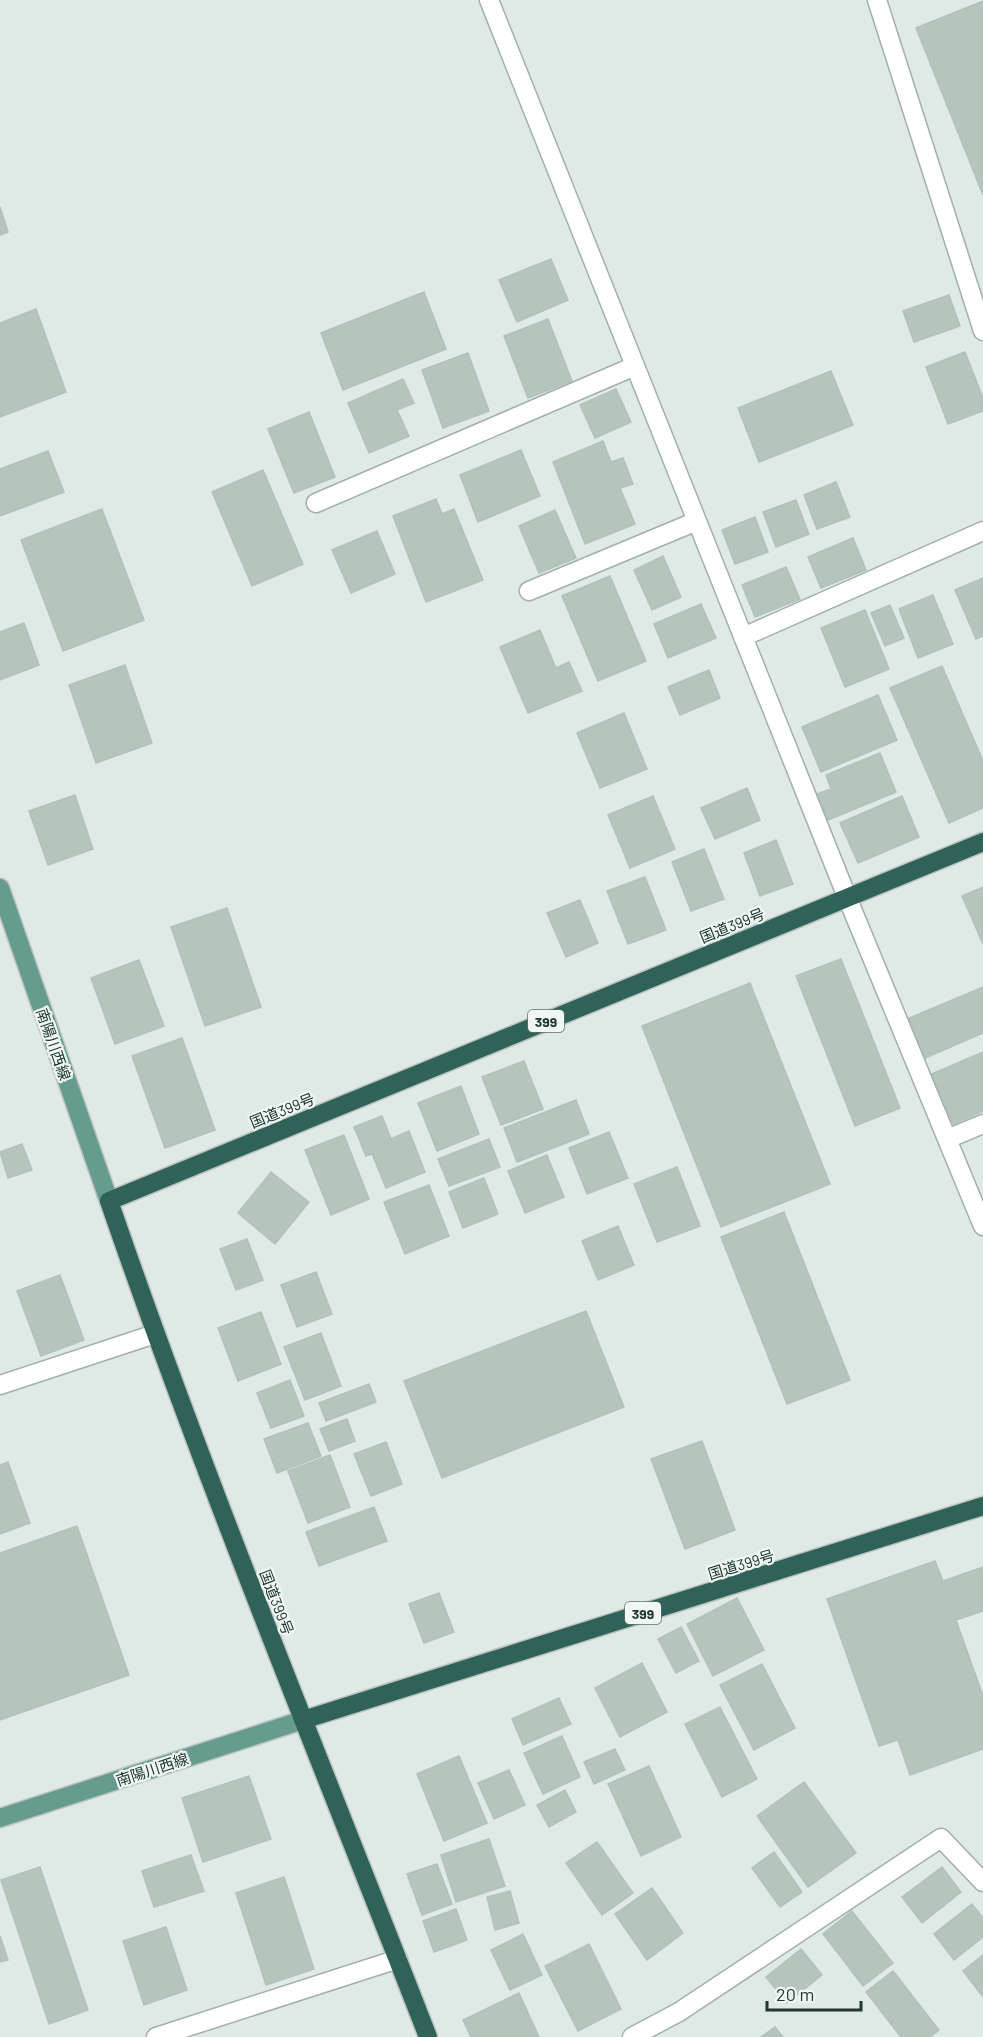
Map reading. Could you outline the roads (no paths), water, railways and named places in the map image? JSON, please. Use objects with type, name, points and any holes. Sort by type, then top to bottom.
[{"type":"highway","name":"国道399号","points":[[428,2037],[155,1334],[109,1201],[983,842]]},
{"type":"highway","name":"国道399号","points":[[303,1720],[983,1506]]},
{"type":"main road","name":"南陽川西線","points":[[1,895],[109,1201]]},
{"type":"main road","name":"南陽川西線","points":[[0,1818],[303,1720]]},
{"type":"street","points":[[489,0],[847,897],[983,1226]]},
{"type":"street","points":[[877,0],[983,331]]},
{"type":"street","points":[[316,503],[635,366]]},
{"type":"street","points":[[529,591],[697,521]]},
{"type":"street","points":[[743,638],[983,531]]},
{"type":"street","points":[[947,1139],[983,1124]]},
{"type":"street","points":[[0,1385],[155,1334]]},
{"type":"street","points":[[632,2037],[679,2012],[941,1839],[983,1882]]},
{"type":"street","points":[[156,2037],[398,1959]]}]
